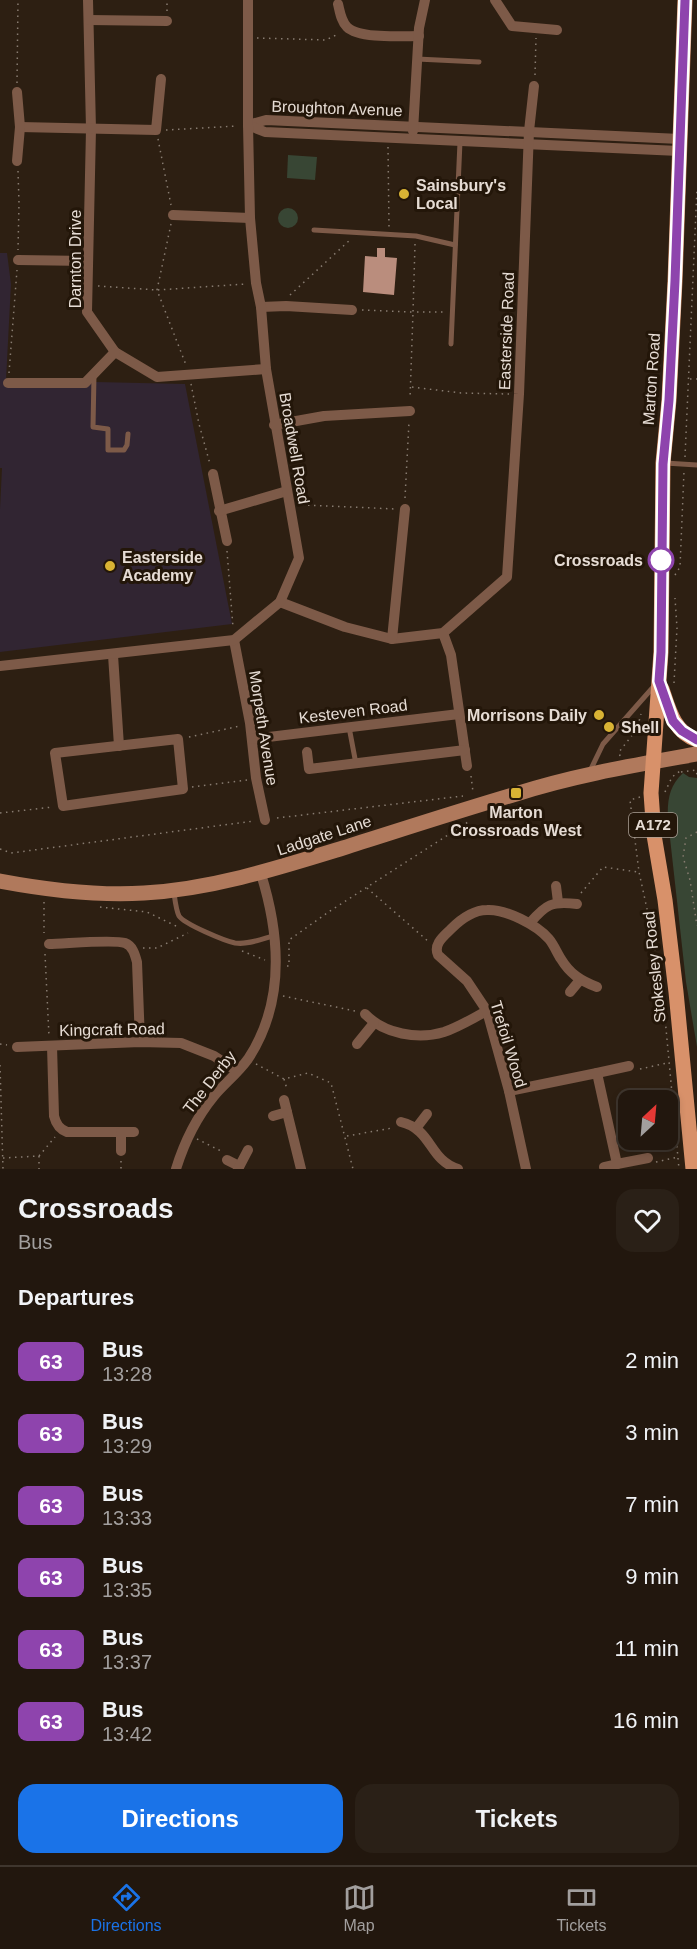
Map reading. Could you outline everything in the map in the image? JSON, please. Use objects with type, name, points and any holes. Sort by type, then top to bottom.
[{"type":"main road","name":"Marton Road","points":[[652,761],[661,652],[663,464],[675,281],[685,0]]},
{"type":"main road","name":"A172","points":[[659,681],[673,721],[682,731],[697,740]]},
{"type":"main road","name":"Ladgate Lane","points":[[0,881],[43,889],[114,894],[173,890],[261,874],[557,782],[652,761],[697,754]]},
{"type":"main road","name":"Stokesley Road","points":[[652,761],[651,793],[654,835],[665,900],[676,992],[693,1169]]},
{"type":"street","name":"Darnton Drive","points":[[88,0],[91,129],[87,312],[115,352],[157,377],[266,369]]},
{"type":"street","name":"Broadwell Road","points":[[234,640],[280,602],[299,558],[274,425],[250,218],[248,0]]},
{"type":"street","points":[[412,139],[417,59],[424,0]]},
{"type":"street","points":[[495,0],[512,26],[557,30]]},
{"type":"street","points":[[338,4],[341,18],[348,28],[383,35],[419,36]]},
{"type":"street","points":[[89,20],[167,21]]},
{"type":"street","points":[[20,127],[156,130],[160,79]]},
{"type":"street","name":"Easterside Road","points":[[443,633],[507,577],[519,394],[529,144],[534,86]]},
{"type":"street","points":[[17,92],[20,127],[17,161]]},
{"type":"street","name":"Broughton Avenue","points":[[248,125],[266,120],[530,131],[679,145]]},
{"type":"street","name":"Broughton Avenue","points":[[248,125],[265,132],[460,142],[679,145]]},
{"type":"street","points":[[173,215],[250,218]]},
{"type":"street","points":[[18,260],[88,261]]},
{"type":"street","points":[[261,307],[286,306],[352,310]]},
{"type":"street","points":[[5,384],[85,384],[115,352]]},
{"type":"street","points":[[274,425],[324,416],[410,411]]},
{"type":"street","points":[[213,474],[227,542]]},
{"type":"street","points":[[219,511],[287,491]]},
{"type":"street","points":[[392,639],[405,509]]},
{"type":"street","points":[[280,602],[345,627],[392,639],[443,633],[451,655],[467,766]]},
{"type":"street","points":[[0,666],[234,640]]},
{"type":"street","name":"Morpeth Avenue","points":[[234,640],[265,820]]},
{"type":"street","points":[[113,655],[119,746]]},
{"type":"street","name":"Kesteven Road","points":[[252,739],[459,714]]},
{"type":"street","points":[[178,739],[183,789],[63,806],[55,753],[178,739]]},
{"type":"street","points":[[307,752],[309,769],[465,750]]},
{"type":"street","name":"The Derby","points":[[176,1169],[189,1135],[200,1115],[248,1059],[264,1027],[274,994],[277,964],[275,936],[270,903],[261,874]]},
{"type":"street","points":[[556,886],[558,902]]},
{"type":"street","points":[[530,924],[541,910],[558,902],[578,904]]},
{"type":"street","points":[[436,948],[453,926],[465,917],[488,909],[499,911],[530,924],[547,938],[566,966],[580,980],[597,987]]},
{"type":"street","points":[[47,944],[119,942],[130,947],[137,962],[140,1042]]},
{"type":"street","name":"Trefoil Wood","points":[[436,948],[438,955],[467,981],[487,1011],[509,1091],[526,1169]]},
{"type":"street","points":[[570,993],[580,980]]},
{"type":"street","points":[[365,1014],[374,1023],[388,1030],[431,1035],[458,1026],[487,1011]]},
{"type":"street","points":[[357,1044],[374,1023]]},
{"type":"street","name":"Kingcraft Road","points":[[17,1047],[140,1042],[181,1043],[214,1056],[237,1071]]},
{"type":"street","points":[[51,1046],[54,1116],[55,1122],[62,1130],[73,1133],[134,1132]]},
{"type":"street","points":[[509,1091],[629,1066]]},
{"type":"street","points":[[597,1073],[617,1164]]},
{"type":"street","points":[[284,1100],[301,1169]]},
{"type":"street","points":[[273,1116],[287,1112]]},
{"type":"street","points":[[417,1127],[427,1114]]},
{"type":"street","points":[[401,1122],[417,1127],[445,1166],[458,1169]]},
{"type":"street","points":[[121,1132],[121,1150]]},
{"type":"street","points":[[227,1160],[239,1167],[248,1150]]},
{"type":"street","points":[[604,1167],[648,1158]]},
{"type":"lane","points":[[417,59],[479,62]]},
{"type":"lane","points":[[452,344],[459,129]]},
{"type":"lane","points":[[314,230],[416,236],[455,245]]},
{"type":"lane","points":[[94,374],[93,427],[108,429],[108,450],[124,450],[128,434]]},
{"type":"lane","points":[[663,464],[697,465]]},
{"type":"lane","points":[[589,774],[603,744],[659,681]]},
{"type":"lane","points":[[349,727],[356,764]]},
{"type":"lane","points":[[173,890],[178,914],[186,923],[197,928],[235,943],[249,943],[275,936]]},
{"type":"path","points":[[17,92],[18,0]]},
{"type":"path","points":[[247,38],[326,40],[348,28]]},
{"type":"path","points":[[534,86],[536,28]]},
{"type":"path","points":[[213,474],[199,424],[190,375],[156,290],[173,215],[156,130],[248,125]]},
{"type":"path","points":[[388,138],[388,234]]},
{"type":"path","points":[[5,384],[18,260],[17,161]]},
{"type":"path","points":[[674,576],[680,567],[697,188]]},
{"type":"path","points":[[286,306],[288,296],[358,232]]},
{"type":"path","points":[[290,505],[405,509],[416,236]]},
{"type":"path","points":[[88,285],[156,290],[256,283]]},
{"type":"path","points":[[352,310],[453,312]]},
{"type":"path","points":[[690,378],[697,379]]},
{"type":"path","points":[[411,387],[461,393],[519,394]]},
{"type":"path","points":[[227,542],[234,640]]},
{"type":"path","points":[[622,768],[619,752],[637,729],[646,696]]},
{"type":"path","points":[[178,739],[250,723]]},
{"type":"path","points":[[233,948],[289,966],[289,940],[366,887],[468,822],[474,807],[471,767],[467,766]]},
{"type":"path","points":[[680,772],[696,770],[697,775]]},
{"type":"path","points":[[183,789],[256,778]]},
{"type":"path","points":[[0,849],[11,853],[462,796]]},
{"type":"path","points":[[630,800],[639,872],[652,932],[664,1007],[679,1169]]},
{"type":"path","points":[[0,813],[63,806]]},
{"type":"path","points":[[697,832],[686,838],[683,857],[690,880],[697,926]]},
{"type":"path","points":[[578,904],[577,897],[603,867],[639,872]]},
{"type":"path","points":[[366,887],[436,948]]},
{"type":"path","points":[[43,889],[51,1046]]},
{"type":"path","points":[[95,906],[147,912],[179,927]]},
{"type":"path","points":[[130,947],[157,948],[197,928]]},
{"type":"path","points":[[274,994],[365,1014]]},
{"type":"path","points":[[248,1059],[284,1078],[308,1073],[331,1083],[352,1169]]},
{"type":"path","points":[[629,1066],[630,1071],[668,1063]]},
{"type":"path","points":[[0,1065],[3,1169]]},
{"type":"path","points":[[345,1137],[400,1127],[401,1122]]},
{"type":"path","points":[[39,1169],[39,1156],[62,1130]]},
{"type":"path","points":[[189,1135],[230,1155],[227,1160]]},
{"type":"path","points":[[3,1158],[39,1156]]},
{"type":"path","points":[[648,1158],[649,1164],[678,1157]]},
{"type":"shaded area","name":"Easterside Academy","points":[[0,253],[7,253],[11,284],[6,380],[185,384],[232,624],[0,652],[2,468],[0,468]]},
{"type":"green space","points":[[288,155],[317,157],[315,180],[287,178]]},
{"type":"green space","points":[[288,208],[295,211],[298,218],[295,225],[288,228],[281,225],[278,218],[281,211]]},
{"type":"green space","points":[[683,773],[697,778],[697,1047],[686,982],[668,820],[670,794]]},
{"type":"building","points":[[377,248],[385,248],[385,257],[397,258],[394,295],[363,292],[365,256],[377,257]]},
{"type":"bus line","name":"63","points":[[685,0],[675,281],[663,464],[659,681],[673,721],[682,731],[697,740]]},
{"type":"place","name":"Sainsbury's Local","points":[[404,194]]},
{"type":"place","name":"Crossroads","points":[[661,560]]},
{"type":"place","name":"Easterside Academy","points":[[110,566]]},
{"type":"place","name":"Morrisons Daily","points":[[599,715]]},
{"type":"place","name":"Shell","points":[[609,727]]},
{"type":"place","name":"Marton Crossroads West","points":[[516,793]]}]
